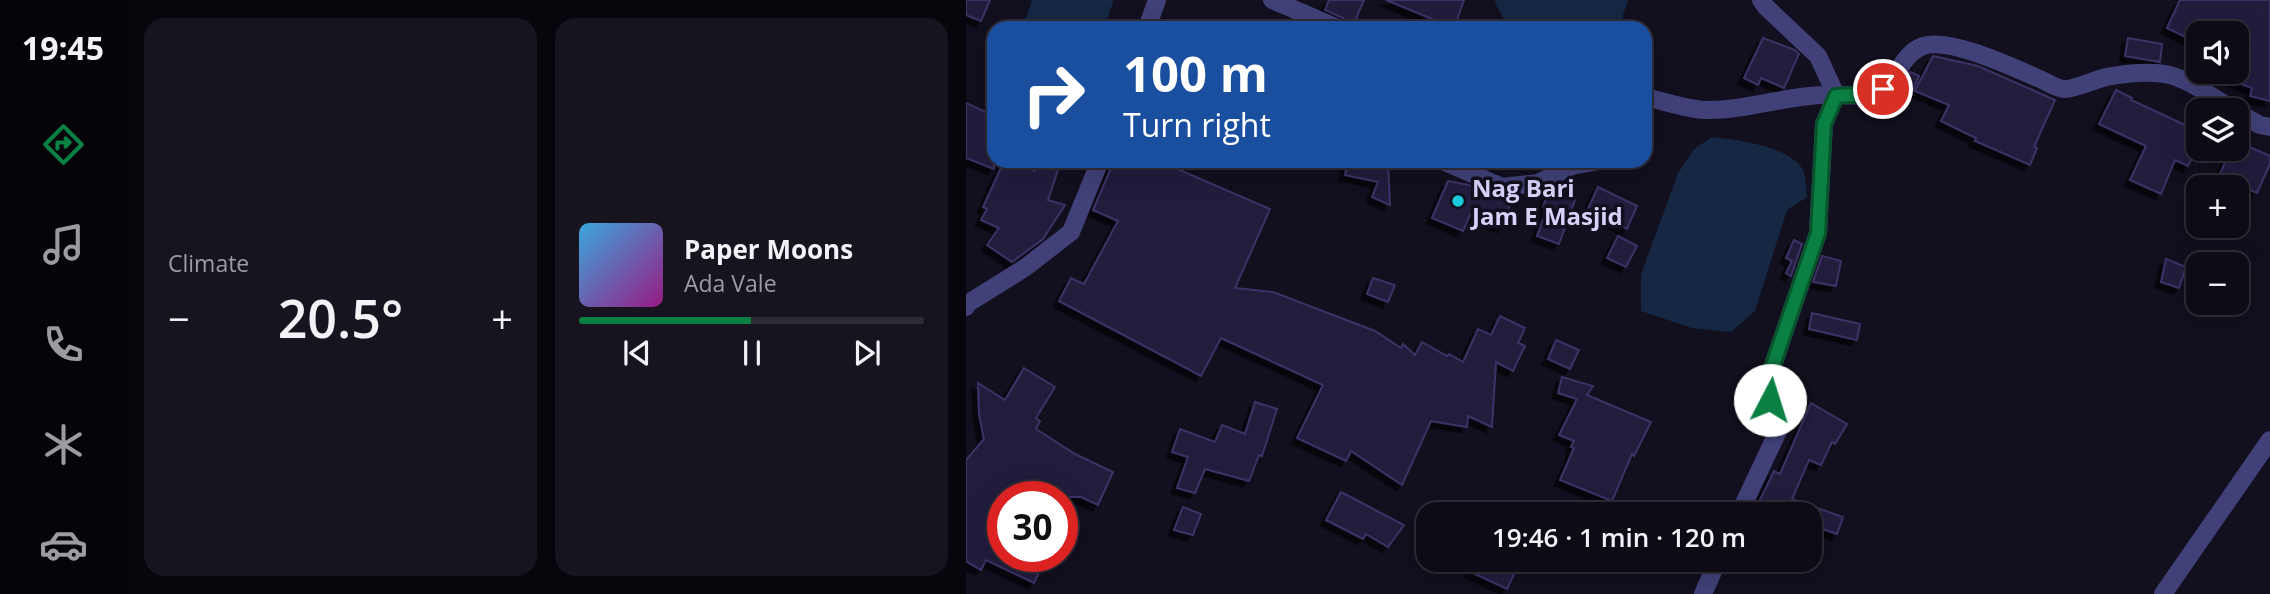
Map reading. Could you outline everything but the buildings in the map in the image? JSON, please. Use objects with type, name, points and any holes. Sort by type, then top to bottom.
[{"type":"street","points":[[1150,21],[1157,0]]},
{"type":"street","points":[[1272,0],[1322,21]]},
{"type":"street","points":[[1745,502],[1780,428],[1770,400],[1771,371],[1818,233],[1824,124],[1836,96],[1818,56],[1761,0]]},
{"type":"street","points":[[1652,99],[1704,110],[1782,102],[1811,94],[1867,94],[1883,89],[1903,60],[1923,46],[1939,45],[1977,52],[2064,89],[2096,79],[2135,72],[2168,73],[2195,84],[2216,98]]},
{"type":"street","points":[[2249,119],[2270,127]]},
{"type":"street","points":[[966,307],[1026,267],[1071,232],[1097,168]]},
{"type":"street","points":[[1459,168],[1502,187],[1538,183],[1568,168]]},
{"type":"street","points":[[2163,594],[2270,440]]},
{"type":"street","points":[[1703,594],[1713,572]]},
{"type":"water","points":[[1032,0],[1114,0],[1106,21],[1024,21]]},
{"type":"water","points":[[1494,0],[1628,0],[1621,21],[1504,21]]},
{"type":"water","points":[[1712,137],[1762,146],[1787,155],[1803,170],[1806,183],[1807,197],[1787,210],[1755,311],[1731,332],[1692,328],[1641,311],[1641,274],[1678,173],[1694,149]]},
{"type":"place","name":"Nag Bari Jam E Masjid","points":[[1458,201]]},
{"type":"route","points":[[1770,400],[1771,371],[1818,233],[1824,124],[1829,108],[1836,96],[1867,94],[1883,89]]}]
